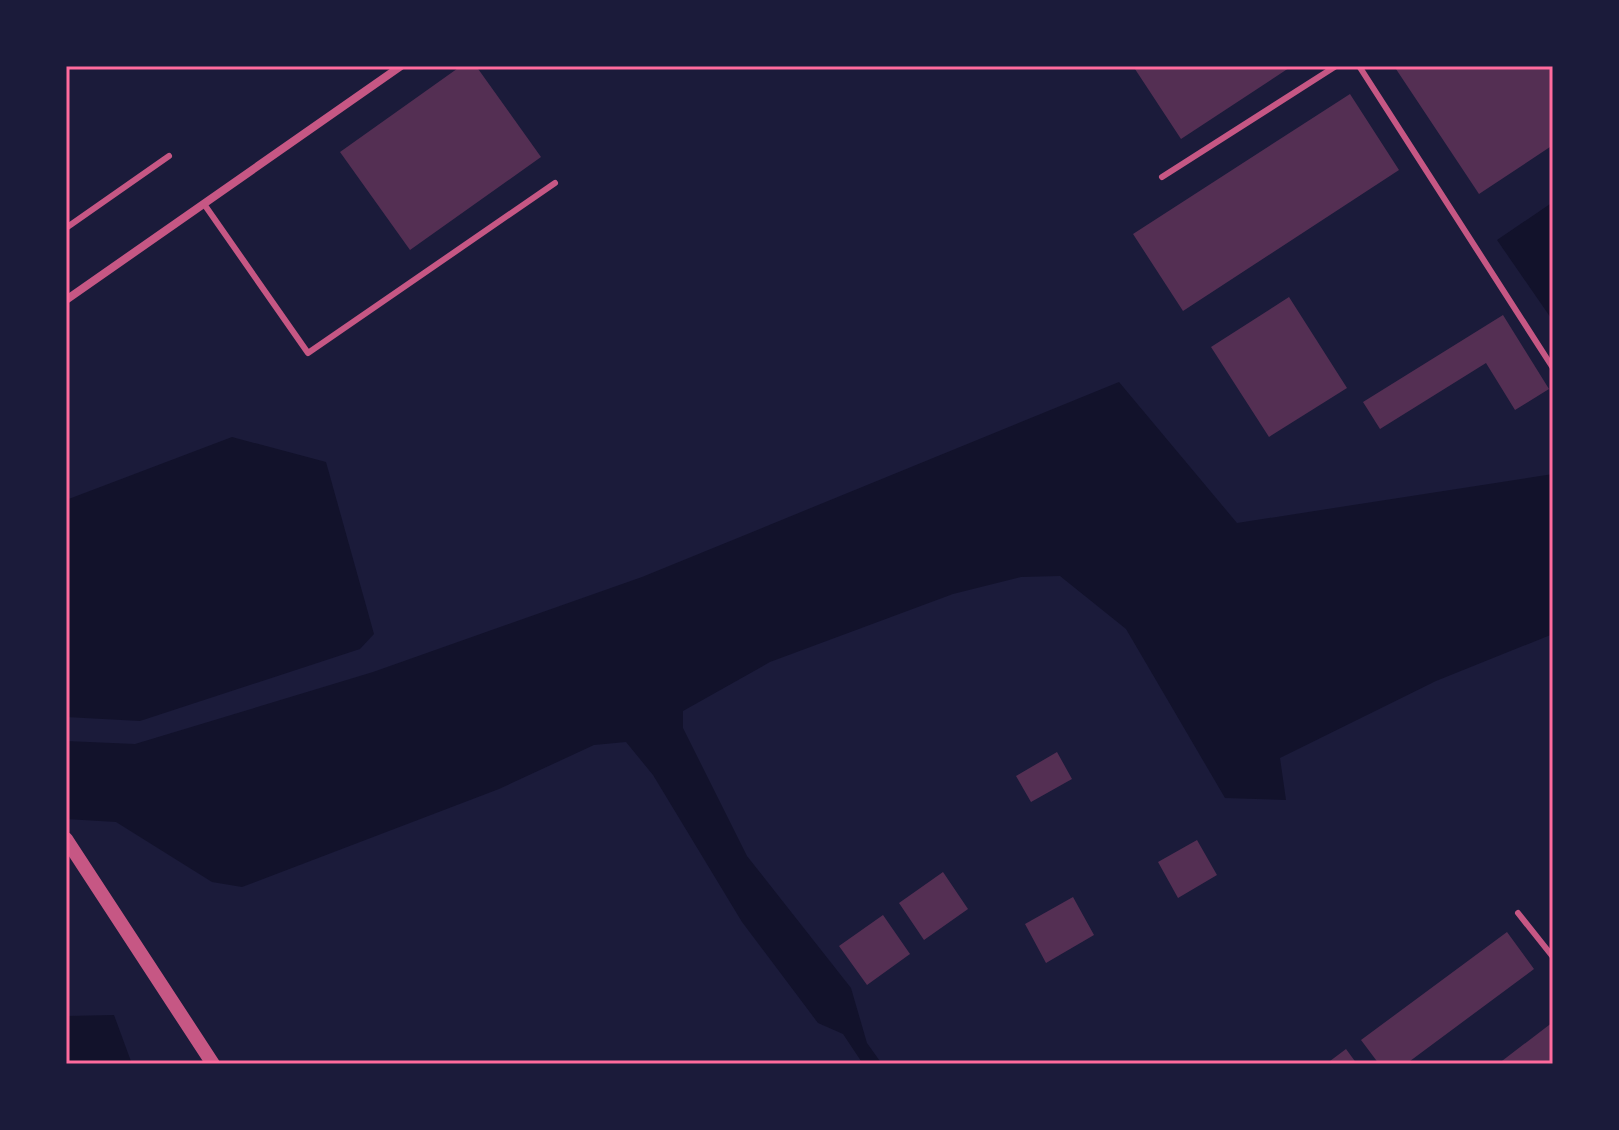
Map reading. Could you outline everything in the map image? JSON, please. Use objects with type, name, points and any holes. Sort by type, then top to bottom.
[{"type":"street","points":[[66,300],[401,66]]},
{"type":"street","points":[[68,842],[213,1064]]},
{"type":"lane","points":[[1162,177],[1336,66]]},
{"type":"lane","points":[[1359,66],[1553,368]]},
{"type":"lane","points":[[66,228],[169,156]]},
{"type":"lane","points":[[204,204],[308,353],[555,183]]},
{"type":"lane","points":[[1518,913],[1553,957]]},
{"type":"shaded area","points":[[1553,202],[1553,321],[1497,240]]},
{"type":"shaded area","points":[[1119,382],[1237,523],[1553,474],[1553,634],[1436,681],[1280,758],[1286,800],[1225,798],[1126,629],[1060,576],[1021,577],[953,594],[770,662],[683,711],[683,728],[747,856],[851,988],[867,1043],[882,1064],[863,1064],[843,1034],[818,1023],[742,922],[653,775],[626,742],[594,745],[499,789],[242,887],[212,882],[116,822],[66,819],[66,741],[135,744],[373,672],[642,577]]},
{"type":"shaded area","points":[[232,437],[326,462],[374,634],[360,649],[140,721],[66,717],[66,500]]},
{"type":"shaded area","points":[[114,1015],[132,1064],[66,1064],[66,1016]]},
{"type":"building","points":[[461,66],[476,66],[541,157],[410,250],[340,152]]},
{"type":"building","points":[[1133,66],[1292,66],[1181,139]]},
{"type":"building","points":[[1394,66],[1553,66],[1553,145],[1479,194]]},
{"type":"building","points":[[1350,94],[1399,170],[1183,311],[1133,234]]},
{"type":"building","points":[[1289,297],[1347,388],[1269,437],[1211,347]]},
{"type":"building","points":[[1503,315],[1549,389],[1515,410],[1486,363],[1380,429],[1363,402]]},
{"type":"building","points":[[1057,752],[1072,779],[1031,802],[1016,776]]},
{"type":"building","points":[[1197,840],[1217,875],[1178,898],[1158,862]]},
{"type":"building","points":[[943,872],[968,909],[924,940],[899,903]]},
{"type":"building","points":[[1073,897],[1094,935],[1046,963],[1025,924]]},
{"type":"building","points":[[883,915],[910,954],[867,985],[839,946]]},
{"type":"building","points":[[1507,932],[1534,969],[1406,1064],[1379,1064],[1361,1040]]},
{"type":"building","points":[[1553,1022],[1553,1064],[1498,1064]]},
{"type":"building","points":[[1346,1049],[1357,1064],[1326,1064]]}]
